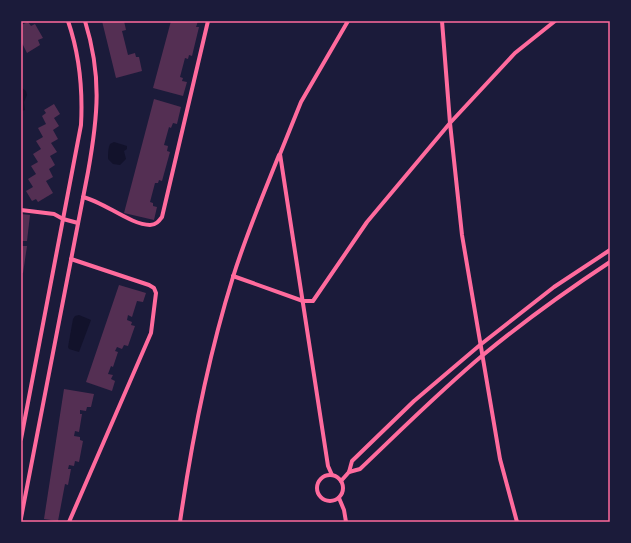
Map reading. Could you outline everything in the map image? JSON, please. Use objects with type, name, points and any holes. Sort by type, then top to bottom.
[{"type":"street","points":[[21,439],[81,125],[82,84],[78,54],[68,21]]},
{"type":"street","points":[[21,518],[92,150],[97,106],[97,84],[95,64],[85,21]]},
{"type":"street","points":[[83,197],[96,201],[136,221],[149,225],[160,221],[208,21]]},
{"type":"street","points":[[180,522],[198,410],[211,352],[233,276],[249,230],[301,102],[348,21]]},
{"type":"street","points":[[442,21],[450,123],[462,235],[500,459],[517,522]]},
{"type":"street","points":[[233,276],[303,301],[313,301],[367,222],[450,123],[515,53],[556,21]]},
{"type":"street","points":[[280,154],[328,466],[332,475],[340,480],[343,488],[339,498],[326,501],[322,499],[317,492],[317,483],[320,479],[327,475],[332,475]]},
{"type":"street","points":[[21,210],[54,214],[63,220],[78,223]]},
{"type":"street","points":[[350,472],[352,461],[414,401],[480,345],[554,287],[610,250]]},
{"type":"street","points":[[69,522],[152,333],[156,293],[154,288],[150,285],[71,259]]},
{"type":"street","points":[[340,480],[350,472],[360,470],[420,412],[482,356],[559,296],[610,262]]},
{"type":"street","points":[[339,498],[344,510],[346,522]]},
{"type":"shaded area","points":[[21,87],[26,91],[27,95],[24,102],[25,110],[22,111]]},
{"type":"shaded area","points":[[114,142],[127,146],[127,149],[124,151],[126,159],[120,165],[113,164],[108,159],[109,146]]},
{"type":"shaded area","points":[[79,315],[91,320],[79,352],[69,349],[68,347],[73,319],[75,316]]},
{"type":"building","points":[[102,21],[124,21],[126,30],[122,31],[128,55],[135,53],[136,57],[139,57],[142,71],[116,78]]},
{"type":"building","points":[[171,21],[198,21],[196,27],[199,27],[192,56],[189,55],[188,59],[185,58],[180,77],[183,78],[182,81],[187,82],[183,96],[153,88]]},
{"type":"building","points":[[28,22],[31,26],[35,24],[43,38],[38,40],[40,45],[27,53],[21,41],[21,25]]},
{"type":"building","points":[[154,99],[181,107],[177,124],[173,123],[171,128],[169,127],[164,145],[168,146],[167,151],[170,152],[162,181],[159,180],[158,183],[155,183],[150,202],[153,203],[153,206],[157,207],[154,220],[124,213]]},
{"type":"building","points":[[54,104],[60,114],[54,118],[59,126],[53,130],[58,139],[51,143],[57,152],[50,156],[55,165],[49,169],[53,177],[46,181],[53,193],[38,202],[36,199],[32,201],[26,191],[33,187],[28,179],[36,174],[31,166],[38,162],[33,154],[41,149],[36,141],[43,137],[38,128],[46,124],[42,116],[46,113],[44,110]]},
{"type":"building","points":[[21,214],[30,215],[27,241],[21,241]]},
{"type":"building","points":[[21,246],[27,246],[23,273],[21,273]]},
{"type":"building","points":[[119,285],[146,293],[143,302],[137,301],[132,317],[128,315],[127,320],[132,322],[131,325],[135,326],[128,346],[124,345],[122,349],[117,347],[115,351],[118,352],[113,367],[111,366],[108,374],[113,375],[111,379],[115,381],[112,391],[86,382]]},
{"type":"building","points":[[64,389],[94,394],[91,407],[87,407],[86,411],[80,410],[80,414],[82,414],[79,432],[75,431],[74,436],[80,437],[80,440],[83,441],[79,462],[75,461],[74,466],[69,465],[68,469],[71,469],[68,485],[65,484],[58,521],[44,519]]}]
